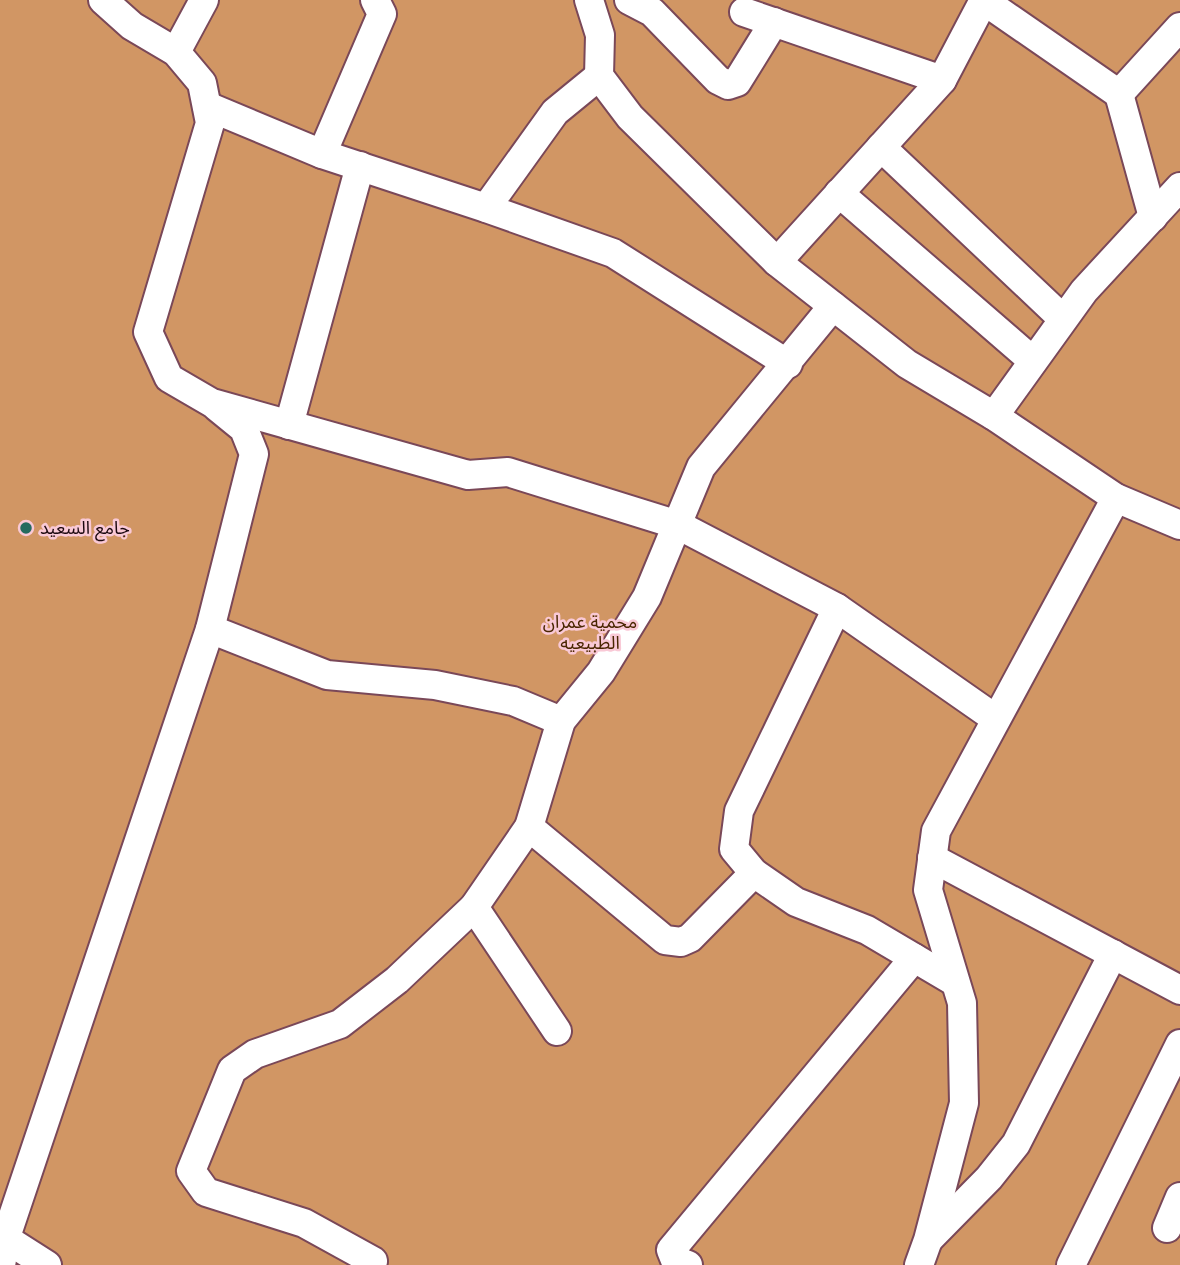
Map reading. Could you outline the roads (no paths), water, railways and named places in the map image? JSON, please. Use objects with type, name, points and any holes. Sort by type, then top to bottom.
[{"type":"street","points":[[1,1265],[3,1236],[210,629],[254,454],[244,429],[212,403],[169,378],[148,332],[210,123],[202,83],[176,52],[132,26],[103,0]]},
{"type":"street","points":[[176,52],[204,0]]},
{"type":"street","points":[[322,154],[382,14],[375,0]]},
{"type":"street","points":[[589,0],[600,36],[599,76],[631,117],[777,262],[907,364],[995,416],[1116,498],[1180,525]]},
{"type":"street","points":[[629,0],[652,12],[718,79],[728,85],[737,82],[774,22]]},
{"type":"street","points":[[777,262],[942,80],[984,0],[1119,94],[1153,217]]},
{"type":"street","points":[[744,12],[942,80]]},
{"type":"street","points":[[1119,94],[1180,27]]},
{"type":"street","points":[[486,208],[555,112],[599,76]]},
{"type":"street","points":[[207,106],[322,154],[613,253],[788,364]]},
{"type":"street","points":[[881,147],[1063,319]]},
{"type":"street","points":[[289,425],[360,166]]},
{"type":"street","points":[[995,416],[1084,291],[1180,187]]},
{"type":"street","points":[[839,193],[1033,361]]},
{"type":"street","points":[[370,1265],[373,1261],[304,1223],[206,1192],[191,1171],[232,1070],[255,1054],[340,1024],[397,981],[474,907],[528,827],[561,721],[601,672],[647,597],[701,467],[833,306]]},
{"type":"street","points":[[212,403],[468,475],[508,472],[678,525],[837,608],[996,719]]},
{"type":"street","points":[[923,1253],[964,1103],[962,1003],[928,890],[936,831],[1116,498]]},
{"type":"street","points":[[837,608],[739,811],[734,849],[754,873],[796,902],[867,930],[955,982]]},
{"type":"street","points":[[210,629],[327,675],[435,685],[513,701],[561,721]]},
{"type":"street","points":[[528,827],[665,940],[681,942],[690,938],[754,873]]},
{"type":"street","points":[[932,858],[1180,990]]},
{"type":"street","points":[[474,907],[557,1031]]},
{"type":"street","points":[[923,1253],[1016,1144],[1113,954]]},
{"type":"street","points":[[688,1265],[675,1260],[671,1250],[914,958]]},
{"type":"street","points":[[1071,1265],[1180,1044]]},
{"type":"street","points":[[1180,1197],[1167,1228],[1180,1220]]},
{"type":"street","points":[[3,1236],[47,1265]]},
{"type":"place","name":"جامع السعيد","points":[[26,528]]},
{"type":"park label","name":"محمية عمران الطبيعيه","points":[[590,632]]}]
